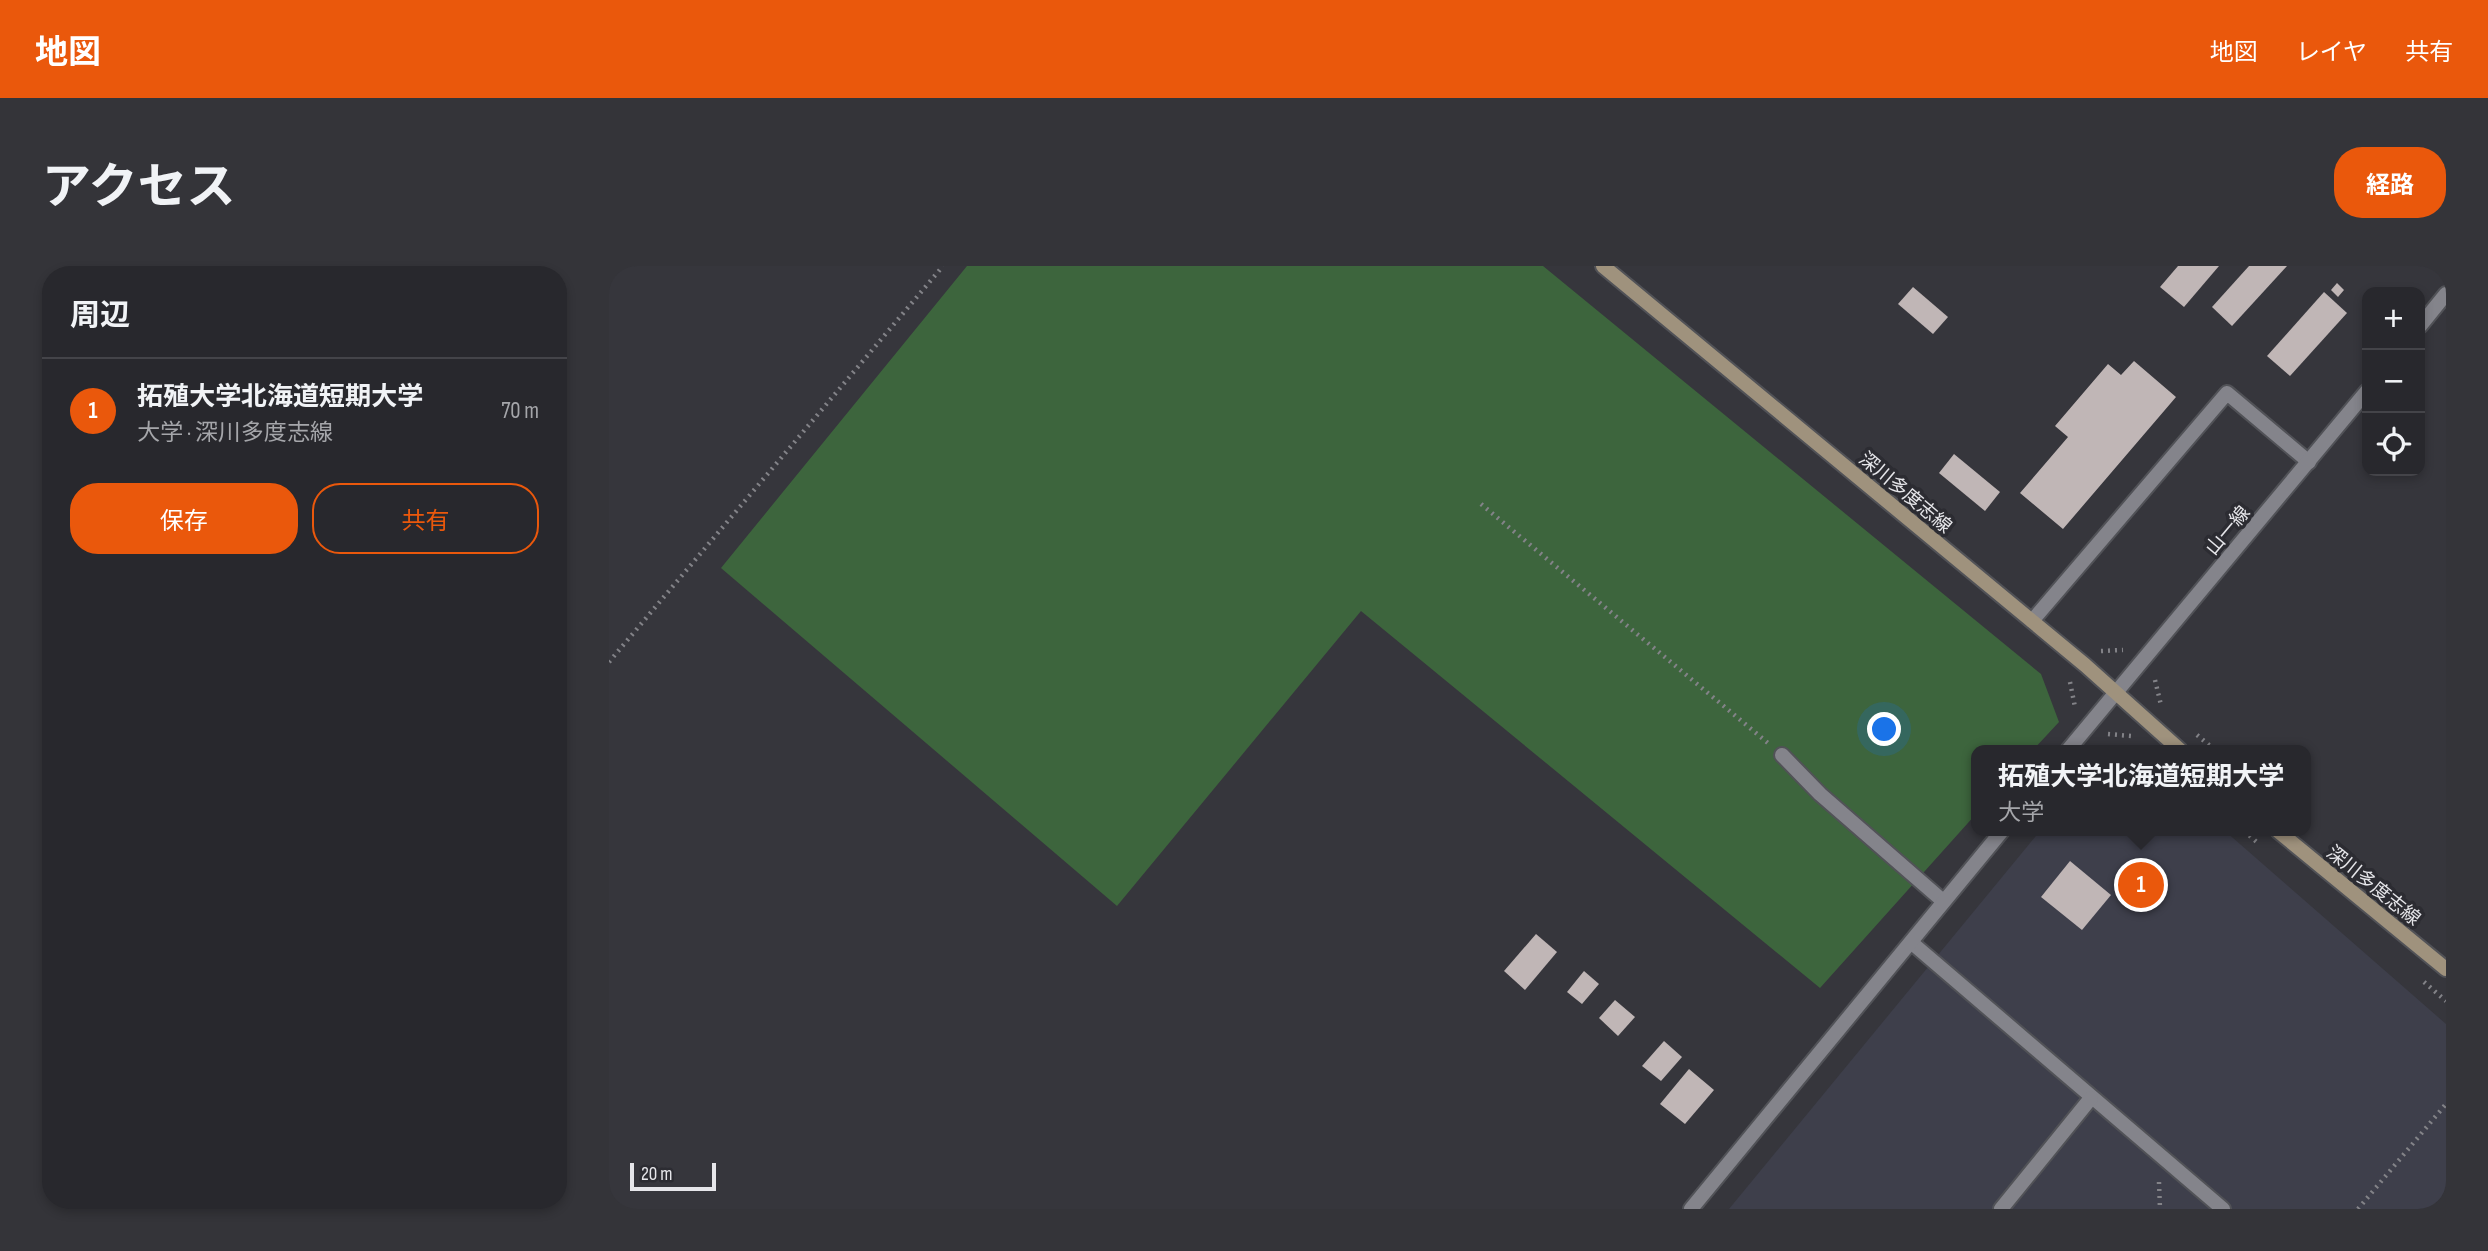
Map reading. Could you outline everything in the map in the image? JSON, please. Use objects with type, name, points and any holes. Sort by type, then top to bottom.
[{"type":"main road","name":"深川多度志線","points":[[1604,266],[2032,621],[2174,745]]},
{"type":"main road","name":"深川多度志線","points":[[2284,836],[2446,969]]},
{"type":"street","points":[[2425,320],[2446,294]]},
{"type":"street","points":[[2032,621],[2227,393],[2309,462]]},
{"type":"street","name":"山一線","points":[[2072,745],[2362,397]]},
{"type":"street","points":[[1782,755],[1820,794],[1943,901]]},
{"type":"street","points":[[1691,1209],[1912,943],[1997,836]]},
{"type":"street","points":[[1912,943],[2224,1209]]},
{"type":"street","points":[[2001,1209],[2091,1098]]},
{"type":"path","points":[[609,663],[943,266]]},
{"type":"path","points":[[1481,504],[1782,755]]},
{"type":"path","points":[[2358,1209],[2446,1104]]},
{"type":"path","points":[[2159,1181],[2159,1209]]},
{"type":"shaded area","points":[[2036,836],[2231,836],[2446,1024],[2446,1209],[1729,1209]]},
{"type":"green space","points":[[967,266],[1543,266],[2041,674],[2059,722],[2038,745],[1971,745],[1971,820],[1820,988],[1361,611],[1117,906],[721,568]]},
{"type":"building","points":[[2178,266],[2219,266],[2184,307],[2160,287]]},
{"type":"building","points":[[2249,266],[2287,266],[2232,326],[2212,307]]},
{"type":"building","points":[[2337,283],[2344,290],[2338,297],[2331,290]]},
{"type":"building","points":[[1913,287],[1948,317],[1933,334],[1898,304]]},
{"type":"building","points":[[2324,292],[2347,313],[2290,376],[2267,356]]},
{"type":"building","points":[[2134,361],[2176,397],[2063,529],[2020,493],[2068,437],[2055,426],[2108,364],[2121,375]]},
{"type":"building","points":[[1954,454],[2000,492],[1985,511],[1939,473]]},
{"type":"building","points":[[2070,861],[2111,895],[2082,930],[2041,897]]},
{"type":"building","points":[[1536,934],[1557,952],[1525,990],[1504,971]]},
{"type":"building","points":[[1584,971],[1599,984],[1582,1004],[1567,992]]},
{"type":"building","points":[[1615,1000],[1635,1017],[1618,1036],[1599,1018]]},
{"type":"building","points":[[1664,1041],[1682,1057],[1661,1081],[1642,1066]]},
{"type":"building","points":[[1689,1069],[1714,1090],[1685,1124],[1660,1104]]},
{"type":"place","name":"拓殖大学北海道短期大学","points":[[2141,885]]}]
